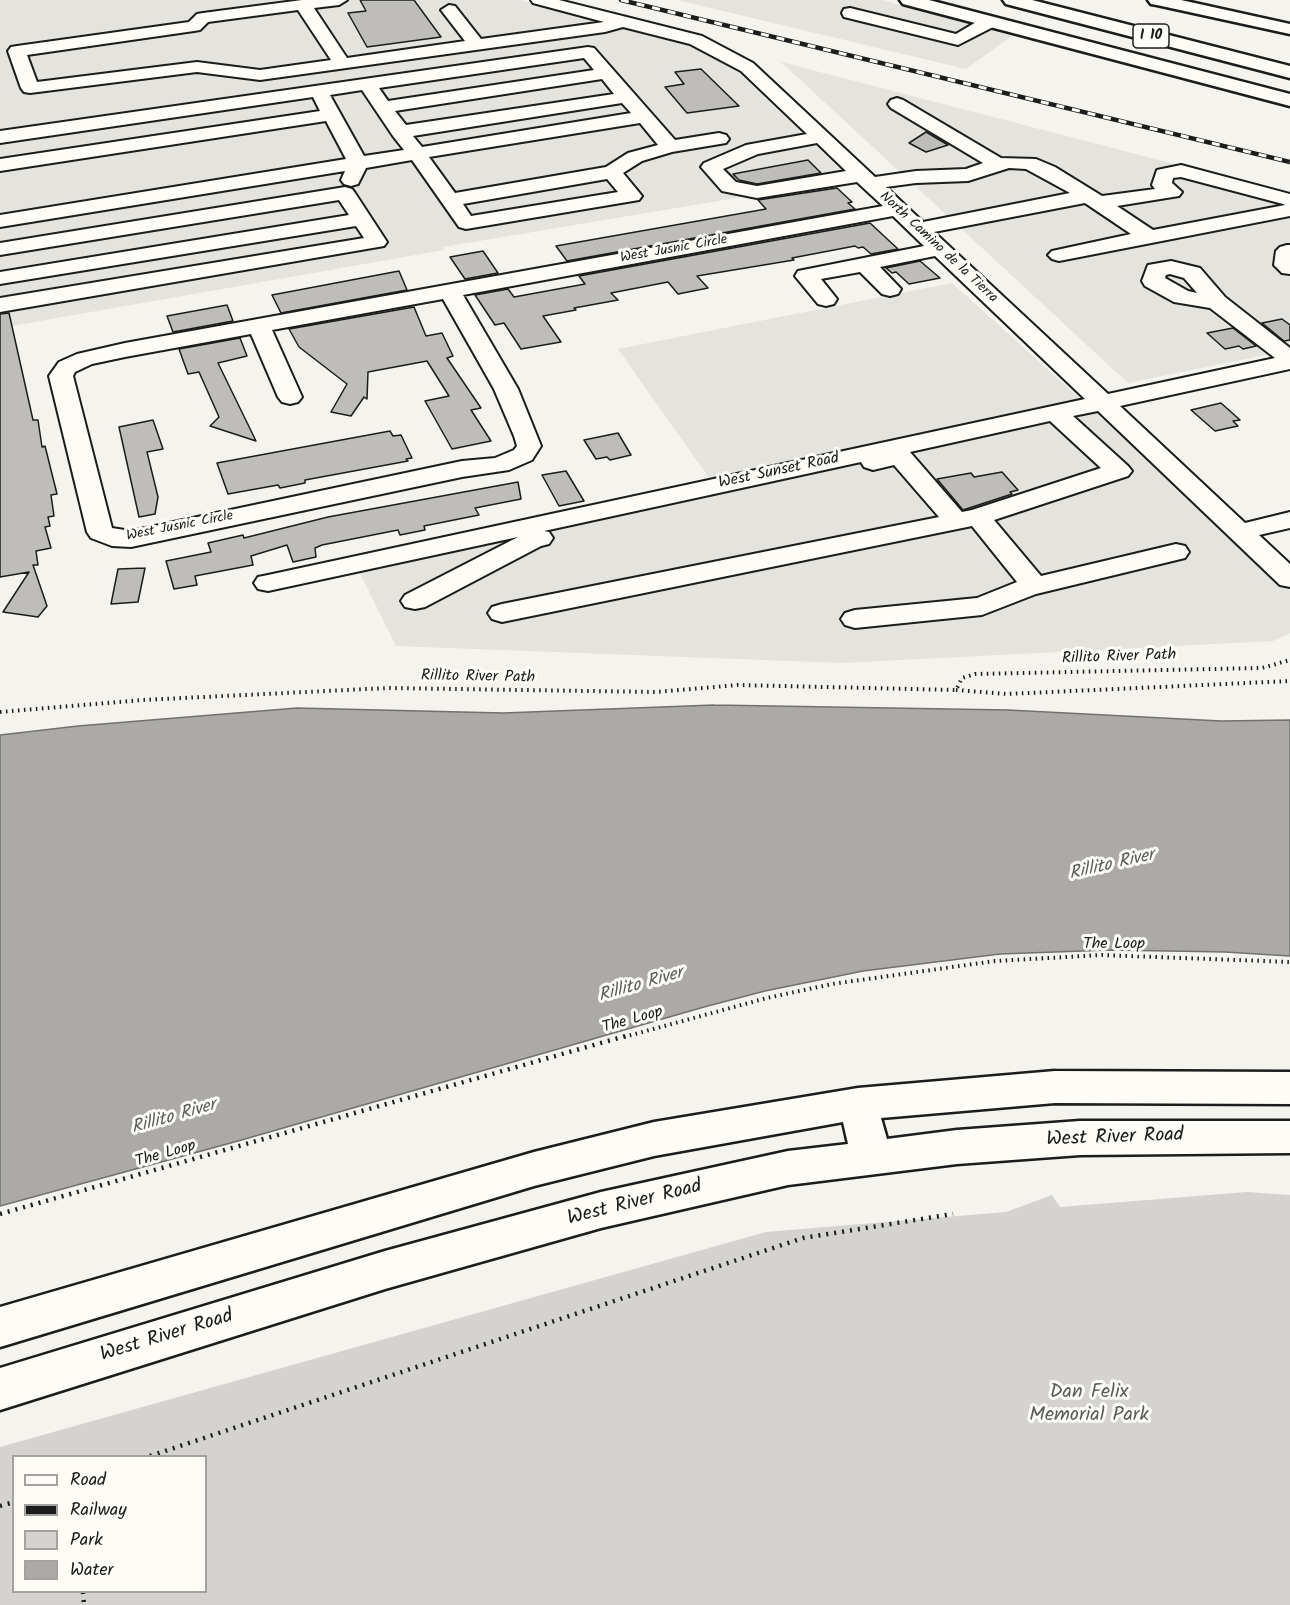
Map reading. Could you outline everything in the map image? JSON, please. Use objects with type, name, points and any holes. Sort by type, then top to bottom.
[{"type":"main road","points":[[909,0],[1290,100]]},
{"type":"main road","points":[[944,0],[1162,68]]},
{"type":"main road","name":"I 10","points":[[1012,0],[1290,72]]},
{"type":"main road","points":[[1157,0],[1290,29]]},
{"type":"main road","points":[[1233,0],[1290,14]]},
{"type":"main road","name":"I 10","points":[[1142,12],[1233,34]]},
{"type":"main road","points":[[0,1327],[534,1168],[654,1139],[858,1104],[1054,1087],[1290,1089]]},
{"type":"main road","points":[[858,1104],[873,1158]]},
{"type":"main road","name":"West River Road","points":[[0,1389],[386,1270],[601,1210],[788,1168],[957,1147],[1080,1138],[1290,1137]]},
{"type":"street","points":[[339,0],[203,18],[194,26],[17,51],[30,88],[197,67],[260,75],[605,27],[622,21]]},
{"type":"street","name":"North Camino de la Tierra","points":[[538,0],[696,40],[747,67],[1290,579]]},
{"type":"street","points":[[303,5],[343,64]]},
{"type":"street","points":[[449,10],[477,45]]},
{"type":"street","points":[[850,12],[958,40],[989,21]]},
{"type":"street","points":[[0,137],[588,52],[664,140]]},
{"type":"street","points":[[383,107],[606,73]]},
{"type":"street","points":[[367,84],[466,224],[632,196],[612,172]]},
{"type":"street","points":[[319,91],[358,163]]},
{"type":"street","points":[[400,132],[627,97]]},
{"type":"street","points":[[897,104],[998,164]]},
{"type":"street","points":[[0,165],[332,115]]},
{"type":"street","points":[[421,162],[644,117]]},
{"type":"street","points":[[821,137],[753,149],[711,167],[729,187],[757,192],[866,179],[968,175],[1007,162],[1029,163],[1047,171],[1149,237]]},
{"type":"street","points":[[0,220],[358,163],[421,162],[664,140],[719,139]]},
{"type":"street","points":[[449,200],[612,172],[664,140]]},
{"type":"street","points":[[325,147],[348,144]]},
{"type":"street","points":[[345,193],[358,163]]},
{"type":"street","points":[[920,229],[1093,200],[1172,192],[1162,185],[1164,174],[1181,171],[1290,200]]},
{"type":"street","points":[[0,305],[376,242],[345,193]]},
{"type":"street","points":[[0,249],[345,193]]},
{"type":"street","name":"West Jusnic Circle","points":[[450,291],[506,389],[526,436],[529,457],[500,465],[462,469],[131,539],[107,543],[99,532],[61,376],[65,364],[125,350],[899,209]]},
{"type":"street","points":[[1059,255],[1290,210]]},
{"type":"street","points":[[0,278],[361,219]]},
{"type":"street","points":[[826,299],[806,276],[940,249]]},
{"type":"street","points":[[864,264],[890,289]]},
{"type":"street","points":[[1217,302],[1290,360]]},
{"type":"street","points":[[259,327],[290,397]]},
{"type":"street","name":"West Sunset Road","points":[[268,583],[1290,360]]},
{"type":"street","points":[[502,613],[967,519],[1119,471],[1055,413]]},
{"type":"street","points":[[416,601],[532,540],[655,510],[900,456],[1034,586]]},
{"type":"street","points":[[1239,532],[1290,520]]},
{"type":"street","points":[[855,619],[982,606],[1034,586],[1176,552]]},
{"type":"path","name":"Rillito River Path","points":[[956,690],[962,678],[975,674],[1262,668],[1290,660]]},
{"type":"path","name":"Rillito River Path","points":[[0,712],[142,700],[388,688],[656,692],[738,685],[956,690],[1007,694],[1290,681]]},
{"type":"path","name":"The Loop","points":[[0,1214],[643,1031],[766,998],[832,984],[995,961],[1078,957],[1172,957],[1290,962]]},
{"type":"path","points":[[153,1455],[803,1238],[953,1214]]},
{"type":"shaded area","points":[[0,0],[521,0],[637,29],[697,47],[736,70],[850,179],[443,247],[444,250],[0,328]]},
{"type":"shaded area","points":[[677,0],[882,0],[1012,36],[966,69]]},
{"type":"shaded area","points":[[781,62],[1290,194],[1290,350],[1128,383]]},
{"type":"shaded area","points":[[952,283],[1290,588],[1290,633],[1273,641],[842,663],[396,646],[358,569],[717,489],[618,349]]},
{"type":"green space","name":"Dan Felix Memorial Park","points":[[1247,1192],[1290,1195],[1290,1605],[0,1605],[0,1447],[766,1232],[1006,1212],[1052,1195],[1060,1207]]},
{"type":"water","name":"Rillito River","points":[[714,705],[1008,710],[1221,721],[1290,720],[1290,956],[1225,952],[1110,950],[1000,954],[863,971],[765,991],[704,1007],[238,1141],[0,1206],[0,735],[78,726],[297,708],[503,713]]},
{"type":"building","points":[[360,0],[414,0],[441,37],[367,47],[348,13],[366,11]]},
{"type":"building","points":[[701,69],[739,106],[687,113],[665,87],[684,84],[675,72]]},
{"type":"building","points":[[926,132],[948,145],[926,152],[909,143]]},
{"type":"building","points":[[808,160],[821,173],[757,184],[739,180],[733,174]]},
{"type":"building","points":[[837,188],[852,202],[848,203],[855,209],[567,261],[556,246],[766,209],[758,200]]},
{"type":"building","points":[[870,223],[898,249],[871,254],[863,247],[855,246],[792,258],[794,260],[697,276],[708,288],[678,294],[668,282],[611,293],[618,300],[543,316],[561,342],[521,349],[504,323],[495,325],[475,295],[508,289],[514,297],[585,284],[579,276]]},
{"type":"building","points":[[483,251],[498,273],[465,279],[450,257]]},
{"type":"building","points":[[920,261],[940,278],[909,284],[896,272],[892,273],[886,268]]},
{"type":"building","points":[[399,271],[407,290],[281,313],[272,295]]},
{"type":"building","points":[[227,305],[233,321],[173,332],[167,316]]},
{"type":"building","points":[[414,307],[426,336],[442,333],[453,356],[447,358],[481,408],[471,410],[491,441],[452,449],[425,401],[449,396],[427,361],[368,372],[367,399],[364,397],[351,416],[331,412],[347,384],[299,347],[289,329]]},
{"type":"building","points":[[9,313],[33,420],[38,420],[42,447],[45,446],[57,494],[51,495],[54,516],[48,517],[50,526],[45,527],[51,548],[36,551],[38,565],[33,565],[47,606],[38,617],[3,612],[29,572],[0,577],[0,314]]},
{"type":"building","points":[[1282,319],[1290,325],[1290,340],[1284,341],[1262,323]]},
{"type":"building","points":[[1233,328],[1256,346],[1225,349],[1207,333]]},
{"type":"building","points":[[240,338],[247,356],[218,363],[256,441],[210,426],[219,417],[199,372],[188,374],[179,349]]},
{"type":"building","points":[[1221,403],[1240,420],[1233,421],[1238,426],[1215,431],[1191,410]]},
{"type":"building","points":[[153,420],[163,449],[147,452],[158,497],[155,514],[139,517],[119,427]]},
{"type":"building","points":[[390,431],[393,436],[401,435],[412,458],[406,459],[408,461],[305,480],[305,483],[280,488],[278,485],[228,494],[217,463]]},
{"type":"building","points":[[618,433],[631,455],[610,460],[607,457],[596,459],[584,440]]},
{"type":"building","points":[[566,471],[584,501],[559,506],[542,475]]},
{"type":"building","points":[[1002,472],[1018,490],[963,510],[937,479],[971,473],[974,477]]},
{"type":"building","points":[[518,482],[521,499],[475,508],[479,515],[424,526],[425,530],[400,535],[398,530],[322,545],[315,548],[316,557],[293,562],[287,545],[251,556],[253,565],[195,576],[197,585],[174,589],[166,561],[211,552],[208,543],[243,535],[244,538],[328,517]]},
{"type":"building","points":[[145,568],[138,602],[111,604],[118,569]]},
{"type":"railway","points":[[621,0],[1290,162]]}]
